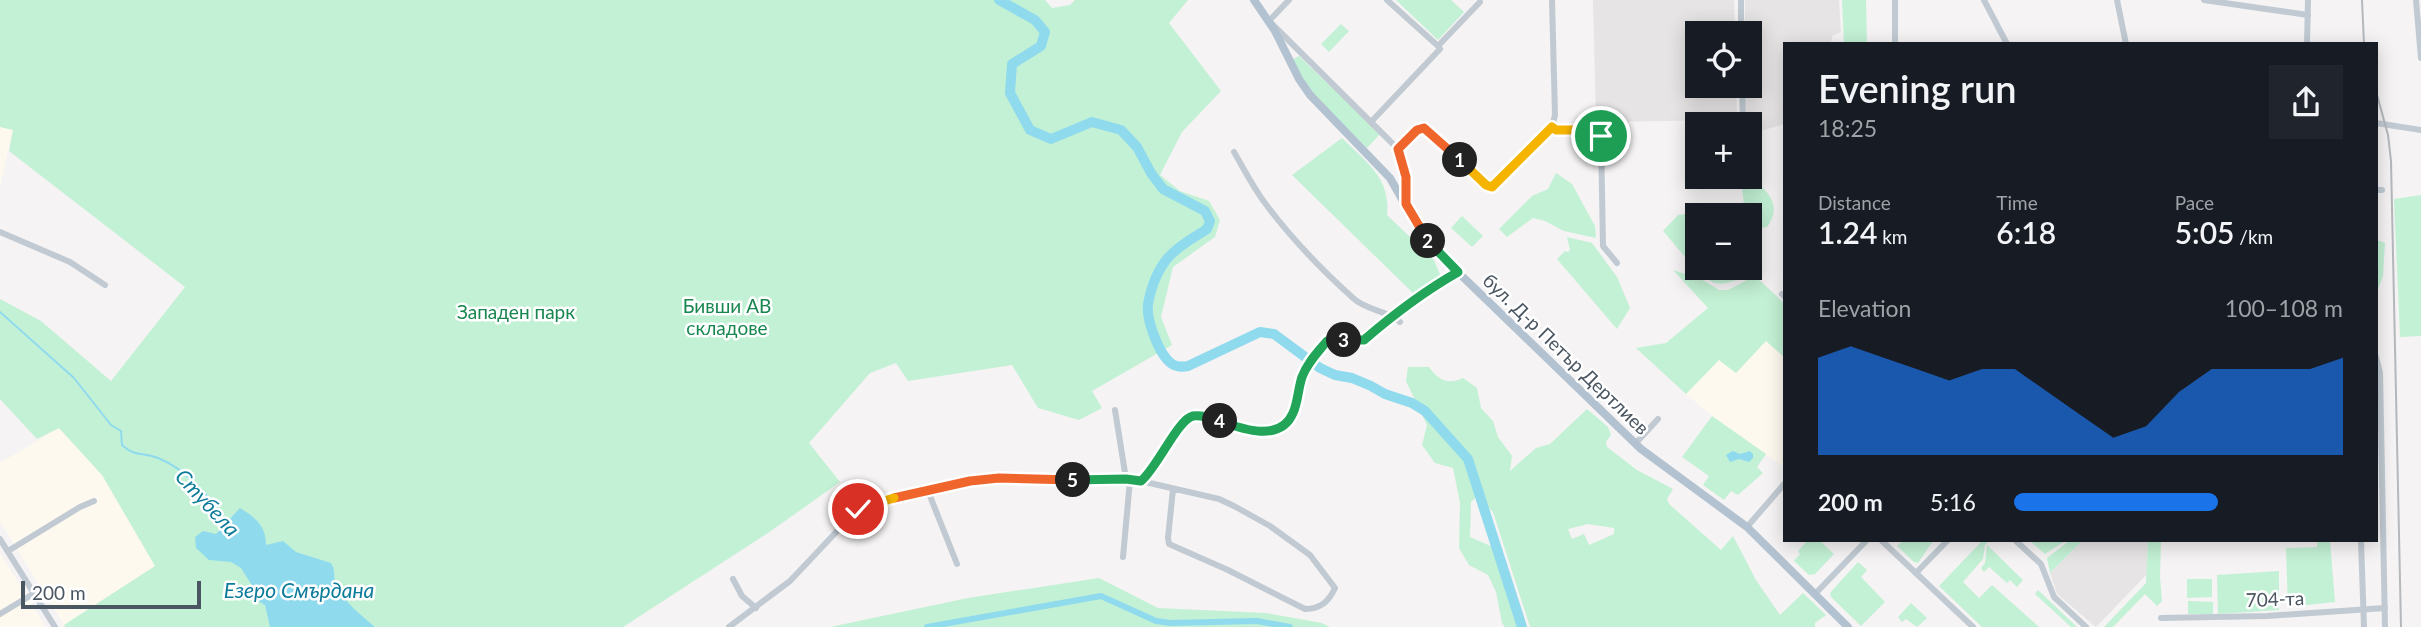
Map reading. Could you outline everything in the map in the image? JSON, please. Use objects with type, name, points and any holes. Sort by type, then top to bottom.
[{"type":"main road","name":"бул. Д-р Петър Дертлиев","points":[[1254,0],[1269,21],[1310,95],[1390,178],[1425,238],[1635,443],[1656,462],[1747,527],[1848,627]]},
{"type":"street","points":[[1289,0],[1269,21],[1398,149],[1406,177],[1406,204]]},
{"type":"street","points":[[1387,0],[1436,46],[1480,2]]},
{"type":"street","points":[[1398,149],[1417,130],[1427,129],[1486,185],[1492,187],[1552,127],[1555,115],[1552,0]]},
{"type":"street","points":[[1741,0],[1741,21]]},
{"type":"street","points":[[1895,0],[1895,42]]},
{"type":"street","points":[[1984,0],[2006,42]]},
{"type":"street","points":[[2117,0],[2126,42]]},
{"type":"street","points":[[2204,0],[2308,15]]},
{"type":"street","points":[[2307,42],[2308,0]]},
{"type":"street","points":[[2416,0],[2421,58]]},
{"type":"street","points":[[1371,122],[1440,49]]},
{"type":"street","points":[[2378,123],[2421,130]]},
{"type":"street","points":[[1552,127],[1556,130],[1594,130],[1601,136],[1603,246],[1617,263]]},
{"type":"street","points":[[1234,152],[1264,202],[1315,260],[1358,302],[1377,312],[1392,315],[1400,322]]},
{"type":"street","points":[[0,232],[61,257],[106,285]]},
{"type":"street","points":[[1141,481],[1158,462],[1180,425],[1192,416],[1208,417],[1265,432],[1284,425],[1292,417],[1307,367],[1327,341],[1364,340],[1423,292],[1458,272]]},
{"type":"street","points":[[2378,365],[2385,627]]},
{"type":"street","points":[[1115,410],[1128,479],[1123,557]]},
{"type":"street","points":[[1635,443],[1658,419]]},
{"type":"street","points":[[729,627],[790,581],[858,509],[970,481],[999,478],[1128,479],[1219,499],[1270,526],[1310,555],[1335,587],[1331,597],[1321,606],[1305,609],[1169,544],[1173,489]]},
{"type":"street","points":[[1747,527],[1783,485]]},
{"type":"street","points":[[928,491],[957,565]]},
{"type":"street","points":[[8,551],[94,501]]},
{"type":"street","points":[[0,539],[54,627]]},
{"type":"street","points":[[1815,594],[1865,542]]},
{"type":"street","points":[[1883,542],[1973,627]]},
{"type":"street","points":[[1916,573],[1946,542]]},
{"type":"street","points":[[2018,542],[2040,564],[2054,597],[2086,627]]},
{"type":"street","points":[[2361,542],[2364,627]]},
{"type":"street","points":[[733,579],[742,596],[756,608]]},
{"type":"street","points":[[0,614],[33,594]]},
{"type":"street","name":"704-та","points":[[2163,618],[2267,616],[2385,608]]},
{"type":"shaded area","points":[[1593,0],[1734,0],[1735,21],[1685,21],[1685,98],[1736,98],[1737,112],[1685,112],[1685,121],[1596,122]]},
{"type":"shaded area","points":[[1745,0],[1839,0],[1841,32],[1832,36],[1831,42],[1783,42],[1783,125],[1762,131],[1762,112],[1746,112],[1745,98],[1762,98],[1762,21],[1745,21]]},
{"type":"shaded area","points":[[0,127],[13,130],[0,187]]},
{"type":"shaded area","points":[[1766,341],[1783,356],[1783,467],[1686,394],[1719,360],[1736,373]]},
{"type":"shaded area","points":[[59,428],[102,475],[155,566],[64,625],[0,522],[0,463]]},
{"type":"shaded area","points":[[2081,542],[2148,542],[2147,574],[2096,627],[2057,594],[2050,573]]},
{"type":"shaded area","points":[[0,553],[46,627],[0,627]]},
{"type":"green space","name":"Западен парк","points":[[0,0],[1045,0],[1052,8],[1070,5],[1075,0],[1188,0],[1169,23],[1221,91],[1182,132],[1160,175],[1180,191],[1209,201],[1220,220],[1215,237],[1173,267],[1161,317],[1172,345],[1092,391],[1102,408],[1079,420],[1038,408],[1012,365],[908,381],[896,363],[870,373],[809,443],[840,482],[768,533],[623,627],[65,627],[64,625],[155,566],[102,475],[59,428],[37,439],[0,399],[0,299],[41,321],[111,381],[185,287],[9,151],[13,130],[0,127]]},
{"type":"green space","points":[[1396,0],[1451,0],[1464,12],[1438,40]]},
{"type":"green space","points":[[1842,0],[1866,0],[1867,42],[1844,42]]},
{"type":"green space","points":[[1341,24],[1349,31],[1329,52],[1321,44]]},
{"type":"green space","points":[[1299,56],[1380,134],[1367,148],[1312,94],[1292,60]]},
{"type":"green space","points":[[1342,138],[1368,163],[1381,181],[1387,202],[1387,215],[1434,260],[1441,277],[1413,293],[1292,175]]},
{"type":"green space","points":[[1556,173],[1572,184],[1595,226],[1596,238],[1564,231],[1533,218],[1507,237],[1499,229],[1532,196],[1548,189]]},
{"type":"green space","points":[[1763,188],[1771,198],[1774,209],[1767,227],[1762,228],[1762,203],[1744,203],[1742,189]]},
{"type":"green space","points":[[2421,195],[2421,336],[2400,337],[2394,199]]},
{"type":"green space","points":[[1685,214],[1685,256],[1663,231],[1678,215]]},
{"type":"green space","points":[[1462,216],[1483,236],[1472,247],[1451,228]]},
{"type":"green space","points":[[1567,237],[1592,243],[1617,277],[1630,308],[1617,329],[1557,259],[1570,250]]},
{"type":"green space","points":[[2378,240],[2385,243],[2383,276],[2378,289]]},
{"type":"green space","points":[[1673,270],[1685,274],[1685,280],[1703,280],[1719,290],[1728,290],[1747,280],[1759,280],[1783,302],[1783,356],[1766,341],[1736,373],[1719,360],[1686,394],[1636,348],[1666,343],[1708,308]]},
{"type":"green space","points":[[1709,280],[1736,280],[1720,284]]},
{"type":"green space","points":[[1408,367],[1429,367],[1444,380],[1463,378],[1477,388],[1481,408],[1493,421],[1498,437],[1512,456],[1510,471],[1536,448],[1550,444],[1587,409],[1608,427],[1611,435],[1606,442],[1607,447],[1637,470],[1673,489],[1667,499],[1669,504],[1721,550],[1733,536],[1756,580],[1780,615],[1803,593],[1826,615],[1815,623],[1815,627],[1530,627],[1493,512],[1477,496],[1471,502],[1470,537],[1493,547],[1520,627],[1505,627],[1496,592],[1488,575],[1469,565],[1459,548],[1460,503],[1453,468],[1435,463],[1422,445],[1427,425],[1406,381]],"holes":[[[1588,524],[1614,528],[1614,534],[1589,545],[1584,534],[1572,539],[1568,529]]]},
{"type":"green space","points":[[1712,416],[1766,454],[1757,467],[1763,473],[1738,495],[1731,491],[1724,500],[1703,485],[1709,476],[1682,457]]},
{"type":"green space","points":[[1806,542],[1821,542],[1834,554],[1815,574],[1809,575],[1794,561],[1800,554],[1798,551]]},
{"type":"green space","points":[[1902,542],[1932,542],[1918,563],[1897,546]]},
{"type":"green space","points":[[1981,542],[1987,542],[1983,559],[1963,582],[1979,598],[1992,585],[2039,627],[1982,627],[1939,586]]},
{"type":"green space","points":[[2031,542],[2063,542],[2045,554]]},
{"type":"green space","points":[[2068,542],[2081,542],[2050,573],[2047,558]]},
{"type":"green space","points":[[2148,542],[2161,542],[2162,601],[2157,606],[2145,594],[2113,627],[2104,627],[2146,583]]},
{"type":"green space","points":[[2317,542],[2330,542],[2335,602],[2288,607],[2286,548],[2317,547]]},
{"type":"green space","points":[[1987,545],[2023,580],[2017,587],[2010,580],[2007,583],[1989,567],[1984,572],[1981,568],[1985,563]]},
{"type":"green space","points":[[1858,562],[1867,570],[1861,577],[1885,602],[1861,626],[1830,593]]},
{"type":"green space","points":[[2279,571],[2279,610],[2218,614],[2217,575]]},
{"type":"green space","points":[[1099,578],[1158,608],[1266,613],[1322,623],[1330,627],[830,627],[968,598]]},
{"type":"green space","points":[[2187,579],[2212,579],[2212,597],[2187,598]]},
{"type":"green space","points":[[2038,590],[2077,627],[2071,627],[2035,594]]},
{"type":"green space","points":[[2188,601],[2213,602],[2213,614],[2188,614]]},
{"type":"green space","points":[[1911,603],[1927,618],[1917,627],[1906,619],[1902,622],[1898,617]]},
{"type":"water","points":[[1733,451],[1740,454],[1750,451],[1753,458],[1749,462],[1739,459],[1730,462],[1726,455]]},
{"type":"water","name":"Езеро Смърдана","points":[[240,508],[259,523],[266,545],[283,541],[296,552],[331,563],[339,591],[353,608],[375,627],[270,627],[265,605],[256,600],[253,587],[241,568],[231,562],[209,560],[196,548],[195,537],[203,531],[216,534]]},
{"type":"waterway","points":[[999,0],[1035,20],[1045,32],[1041,46],[1012,64],[1010,93],[1030,130],[1051,139],[1092,122],[1121,130],[1137,147],[1163,189],[1205,211],[1210,221],[1207,229],[1168,258],[1158,272],[1152,288],[1148,304],[1149,319],[1154,337],[1167,359],[1176,366],[1188,366],[1260,332],[1274,334],[1320,368],[1335,375],[1352,378],[1425,411],[1468,459],[1522,627]]},
{"type":"waterway","name":"Стубела","points":[[0,312],[74,378],[111,425],[121,431],[122,445],[131,452],[158,458],[179,470],[205,494],[228,522]]},
{"type":"waterway","name":"Стубела","points":[[927,627],[1101,596],[1156,621],[1257,621],[1290,627]]},
{"type":"tram line","points":[[2362,0],[2364,42]]},
{"type":"tram line","points":[[2378,98],[2388,135],[2391,161],[2401,627]]},
{"type":"route","points":[[858,509],[970,481],[999,478],[1141,481],[1165,452],[1180,425],[1192,416],[1208,417],[1265,432],[1275,430],[1292,417],[1302,376],[1327,341],[1364,340],[1423,292],[1458,272],[1425,238],[1406,204],[1406,177],[1398,149],[1417,130],[1429,130],[1490,187],[1552,127],[1556,130],[1594,130],[1601,136]]},
{"type":"park label","name":"Бивши АВ складове","points":[[727,317]]}]
